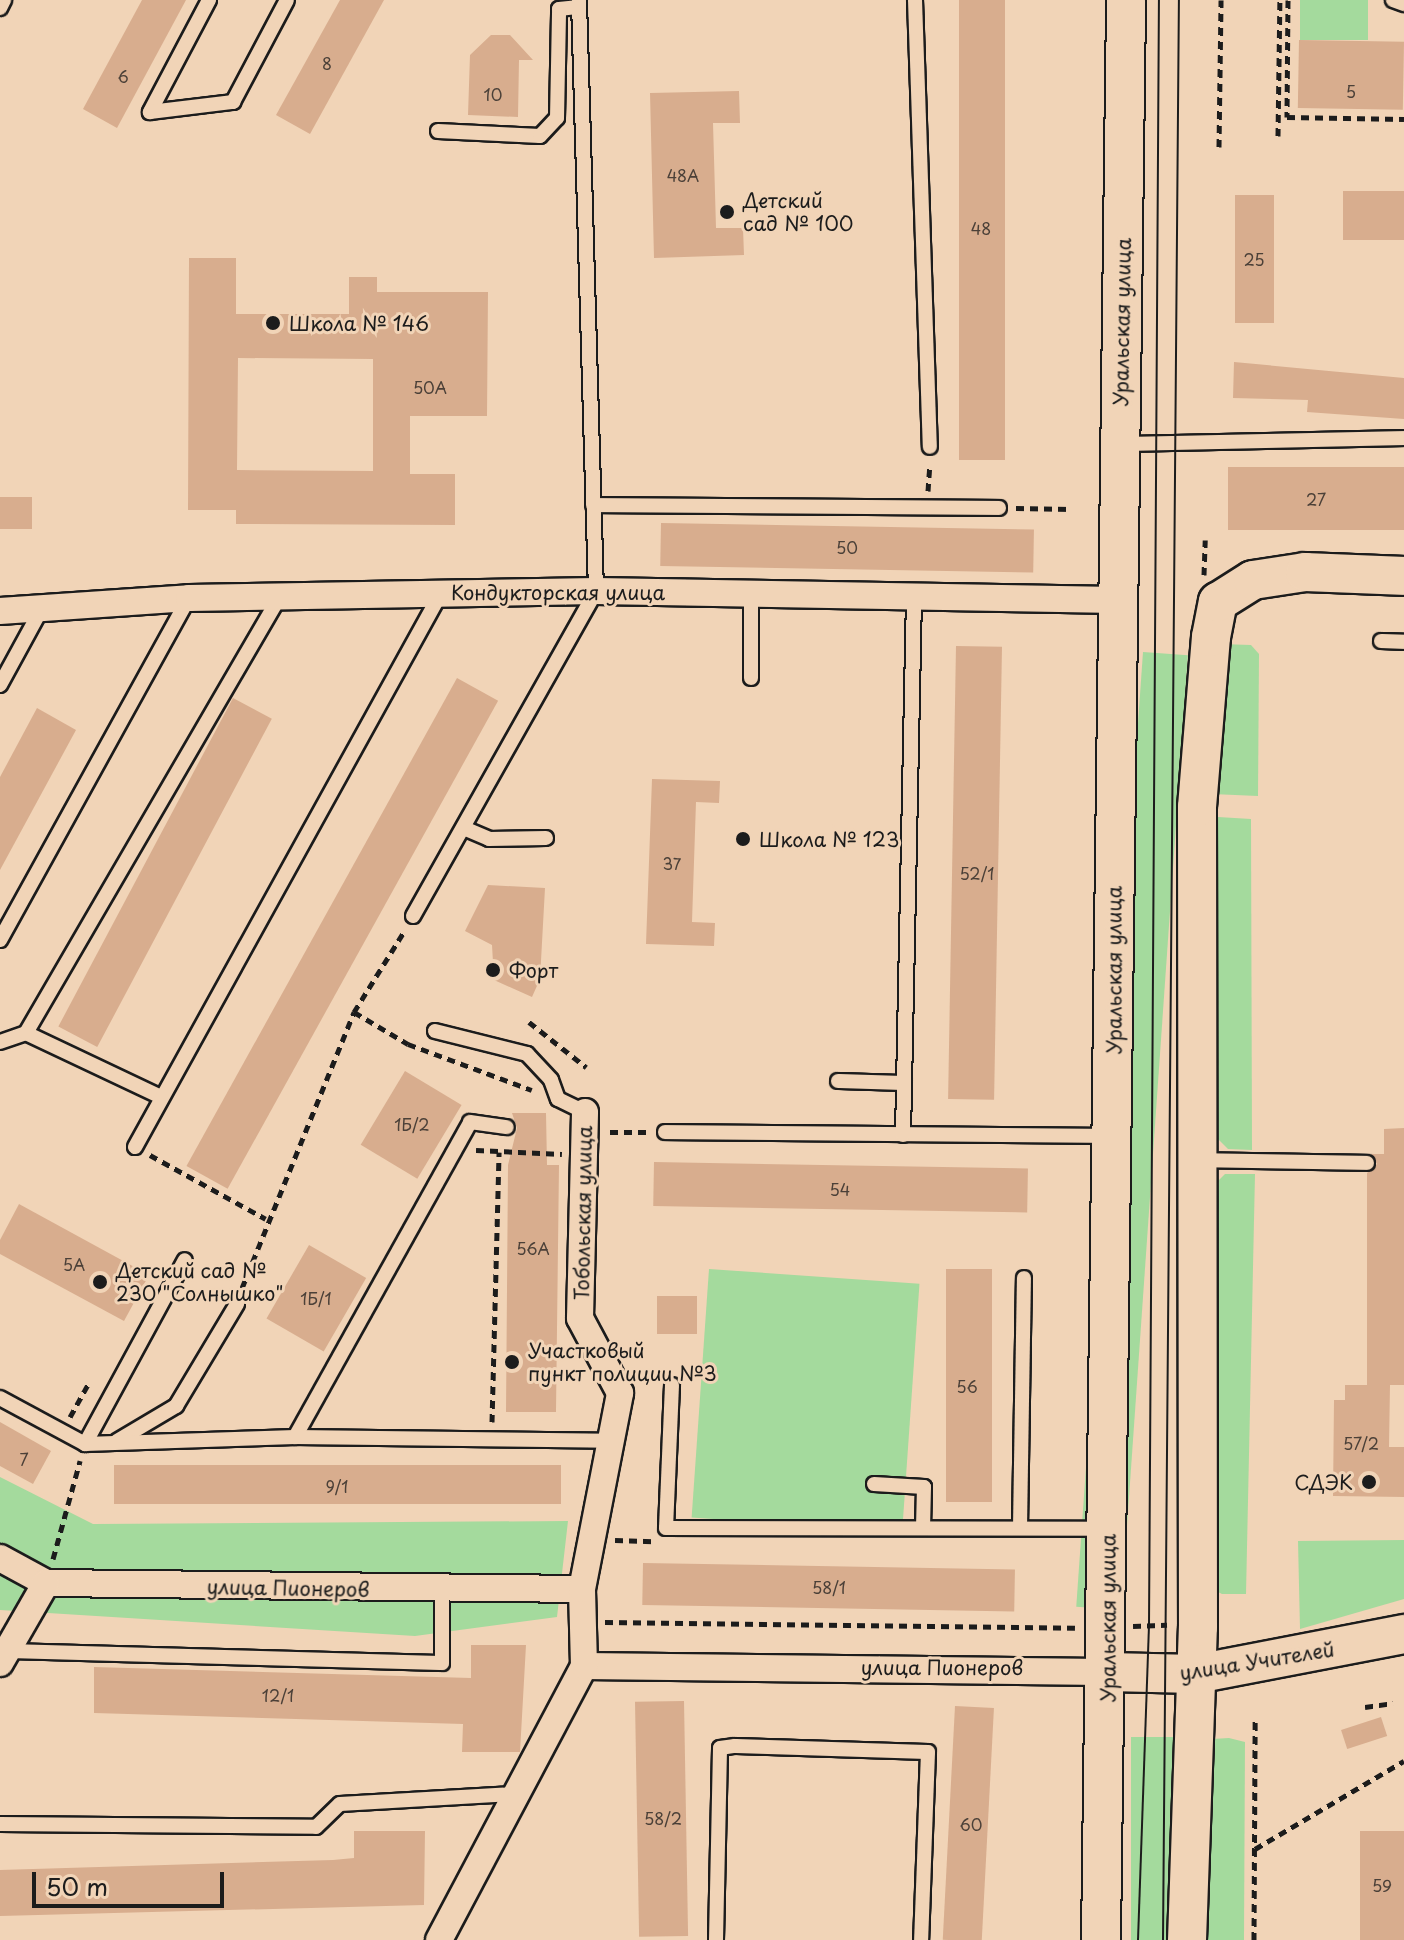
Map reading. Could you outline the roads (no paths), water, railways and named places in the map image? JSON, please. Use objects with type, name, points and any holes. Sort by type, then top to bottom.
[{"type":"main road","name":"Уральская улица","points":[[1101,1940],[1108,1672],[1117,600],[1126,0]]},
{"type":"main road","points":[[1187,1940],[1198,1627],[1197,807],[1211,591],[1292,574],[1404,576]]},
{"type":"main road","name":"улица Учителей","points":[[1108,1672],[1196,1674],[1404,1634]]},
{"type":"street","name":"Кондукторская улица","points":[[0,611],[189,598],[596,591],[1117,600]]},
{"type":"street","name":"Тобольская улица","points":[[584,1666],[596,1618],[582,1589],[620,1393],[580,1318],[585,1112]]},
{"type":"street","name":"улица Пионеров","points":[[0,1558],[46,1583],[442,1591],[582,1589]]},
{"type":"street","points":[[4,1657],[46,1583]]},
{"type":"street","name":"улица Пионеров","points":[[584,1666],[1108,1672]]},
{"type":"street","points":[[439,1940],[584,1666]]},
{"type":"lane","points":[[0,8],[4,0]]},
{"type":"lane","points":[[209,0],[150,112],[233,102],[287,0]]},
{"type":"lane","points":[[915,0],[930,447]]},
{"type":"lane","points":[[1393,0],[1404,4]]},
{"type":"lane","points":[[413,916],[466,829],[596,591],[579,3],[559,9],[557,118],[540,136],[438,131]]},
{"type":"lane","points":[[1120,444],[1404,438]]},
{"type":"lane","points":[[593,505],[999,508]]},
{"type":"lane","points":[[135,1147],[159,1096],[441,593]]},
{"type":"lane","points":[[751,593],[751,678]]},
{"type":"lane","points":[[903,1135],[914,595]]},
{"type":"lane","points":[[0,1042],[26,1033],[280,596]]},
{"type":"lane","points":[[0,940],[189,598]]},
{"type":"lane","points":[[0,685],[42,608]]},
{"type":"lane","points":[[1381,641],[1404,642]]},
{"type":"lane","points":[[466,829],[489,839],[546,838]]},
{"type":"lane","points":[[435,1031],[527,1054],[551,1080],[558,1099],[585,1112]]},
{"type":"lane","points":[[26,1033],[159,1096]]},
{"type":"lane","points":[[838,1081],[904,1083]]},
{"type":"lane","points":[[295,1437],[470,1122],[507,1127]]},
{"type":"lane","points":[[665,1132],[1113,1136]]},
{"type":"lane","points":[[1197,1160],[1367,1163]]},
{"type":"lane","points":[[85,1444],[185,1260]]},
{"type":"lane","points":[[1020,1528],[1024,1278]]},
{"type":"lane","points":[[113,1443],[176,1406],[237,1304]]},
{"type":"lane","points":[[672,1385],[666,1528],[1108,1529]]},
{"type":"lane","points":[[0,1398],[85,1444],[295,1437],[610,1441]]},
{"type":"lane","points":[[874,1484],[924,1487],[923,1528]]},
{"type":"lane","points":[[4,1657],[442,1663],[442,1591]]},
{"type":"lane","points":[[716,1940],[720,1748],[735,1746],[928,1752],[921,1940]]},
{"type":"lane","points":[[0,1824],[316,1827],[340,1804],[516,1794]]},
{"type":"tram line","points":[[1138,1940],[1149,1626],[1159,0]]},
{"type":"tram line","points":[[1163,1940],[1179,0]]},
{"type":"place","name":"Детский сад № 100","points":[[727,212]]},
{"type":"place","name":"Школа № 146","points":[[273,323]]},
{"type":"place","name":"Школа № 123","points":[[743,839]]},
{"type":"place","name":"Форт","points":[[493,970]]},
{"type":"place","name":"Детский сад № 230 \"Солнышко\"","points":[[100,1282]]},
{"type":"place","name":"Участковый пункт полиции №3","points":[[512,1362]]},
{"type":"place","name":"СДЭК","points":[[1369,1482]]}]
